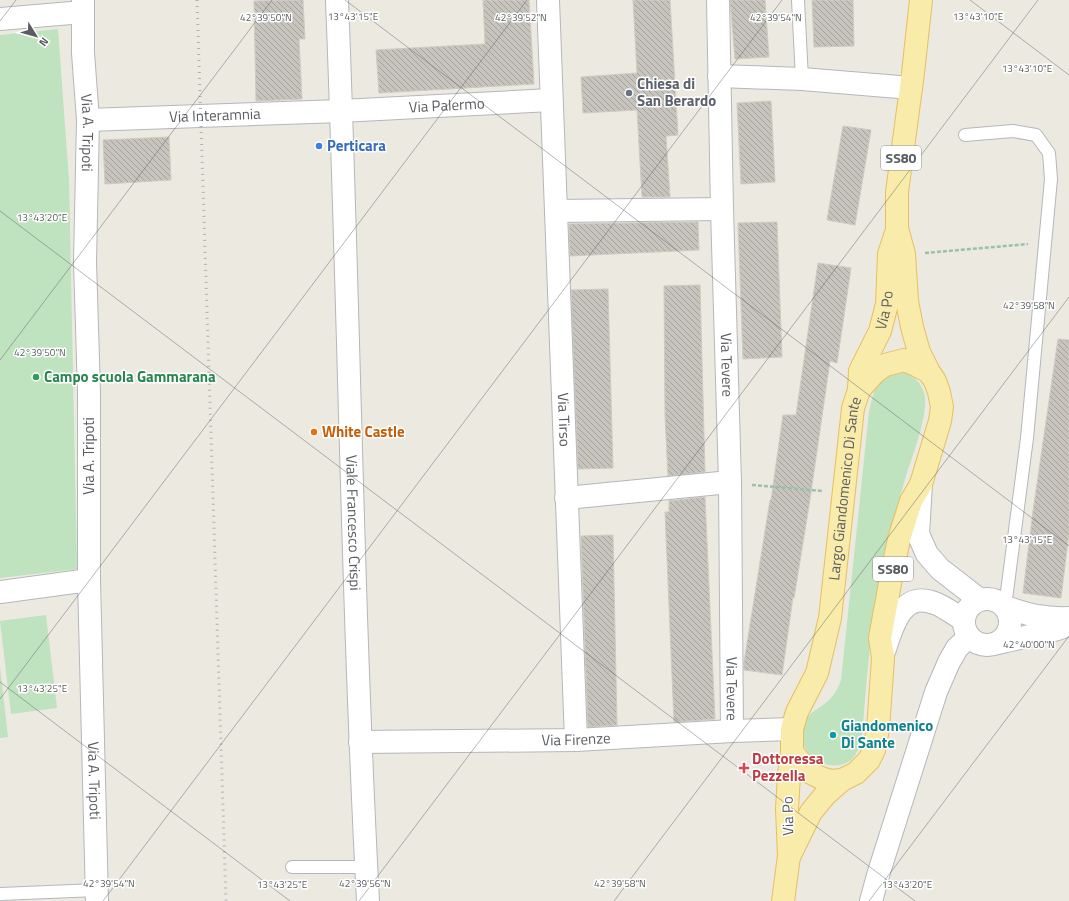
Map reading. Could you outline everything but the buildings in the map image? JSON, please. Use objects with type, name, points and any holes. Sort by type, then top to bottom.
[{"type":"main road","name":"Via Po","points":[[921,0],[897,192],[898,228],[904,254],[907,301],[919,352],[929,372]]},
{"type":"main road","name":"Via Po","points":[[912,81],[930,0]]},
{"type":"main road","name":"Via Po","points":[[859,390],[860,371],[880,331],[887,304],[889,254],[898,228]]},
{"type":"main road","name":"Largo Giandomenico Di Sante","points":[[792,752],[792,729],[797,712],[817,672],[830,618],[853,408],[859,390],[885,364],[904,360],[929,372]]},
{"type":"main road","name":"SS80","points":[[842,780],[849,778],[862,768],[869,760],[874,750],[878,729],[883,658],[880,638],[896,552],[911,501],[921,484],[940,421],[942,406],[939,392],[935,381],[929,372]]},
{"type":"main road","name":"Via Po","points":[[783,901],[790,856],[787,809],[792,752]]},
{"type":"main road","points":[[792,752],[811,773],[831,781],[842,780]]},
{"type":"main road","name":"Via Po","points":[[790,856],[812,812],[825,795],[842,780]]},
{"type":"street","name":"Viale Francesco Crispi","points":[[337,0],[360,742],[368,901]]},
{"type":"street","name":"Via Tirso","points":[[548,0],[576,740]]},
{"type":"street","name":"Via Tevere","points":[[718,0],[722,209],[730,482],[732,731]]},
{"type":"street","points":[[0,19],[83,6]]},
{"type":"street","name":"Via A. Tripoti","points":[[83,6],[83,53],[88,120],[85,262],[89,400],[89,580],[97,896]]},
{"type":"street","points":[[719,76],[912,81]]},
{"type":"street","name":"Via Palermo","points":[[341,111],[551,100]]},
{"type":"street","name":"Via Interamnia","points":[[88,120],[341,111]]},
{"type":"street","points":[[556,212],[722,209]]},
{"type":"street","points":[[566,498],[730,482]]},
{"type":"street","points":[[921,484],[918,534],[927,554],[940,569],[980,600]]},
{"type":"street","points":[[0,592],[89,580]]},
{"type":"street","points":[[1069,618],[1050,619],[1038,617],[1005,607],[994,600],[987,599],[980,600],[969,607],[966,613],[967,628],[974,642],[981,644],[994,644],[1056,630],[1069,625]]},
{"type":"street","points":[[883,658],[893,623],[898,614],[906,606],[915,601],[925,601],[936,604],[967,628]]},
{"type":"street","points":[[994,644],[1001,641],[1010,629],[1009,614],[1005,607]]},
{"type":"street","points":[[872,901],[879,872],[936,692],[949,662],[967,628]]},
{"type":"street","name":"Via Firenze","points":[[360,742],[576,740],[792,729]]},
{"type":"lane","points":[[798,0],[802,79]]},
{"type":"lane","points":[[965,135],[1013,131],[1036,135],[1049,153],[1051,179],[1027,438],[1005,607]]},
{"type":"lane","points":[[292,866],[366,867]]},
{"type":"lane","points":[[0,894],[97,896]]},
{"type":"path","points":[[919,253],[1045,243]]},
{"type":"path","points":[[730,482],[844,493]]},
{"type":"green space","name":"Campo scuola Gammarana","points":[[58,29],[69,180],[77,569],[0,578],[0,35]]},
{"type":"green space","points":[[896,372],[906,373],[919,382],[925,397],[924,416],[897,506],[880,578],[870,646],[862,737],[854,757],[844,764],[834,766],[825,764],[809,754],[804,746],[802,737],[803,727],[807,718],[832,697],[841,680],[869,412],[874,393],[879,383],[889,375]]},
{"type":"green space","points":[[46,615],[57,708],[11,714],[0,621]]},
{"type":"green space","points":[[0,667],[8,737],[0,738]]},
{"type":"railway","points":[[197,0],[226,901]]},
{"type":"place","name":"Chiesa di San Berardo","points":[[629,93]]},
{"type":"place","name":"Perticara","points":[[319,146]]},
{"type":"place","name":"Campo scuola Gammarana","points":[[36,377]]},
{"type":"place","name":"White Castle","points":[[314,432]]},
{"type":"place","name":"Giandomenico Di Sante","points":[[833,735]]},
{"type":"place","name":"Dottoressa Pezzella","points":[[744,768]]}]
